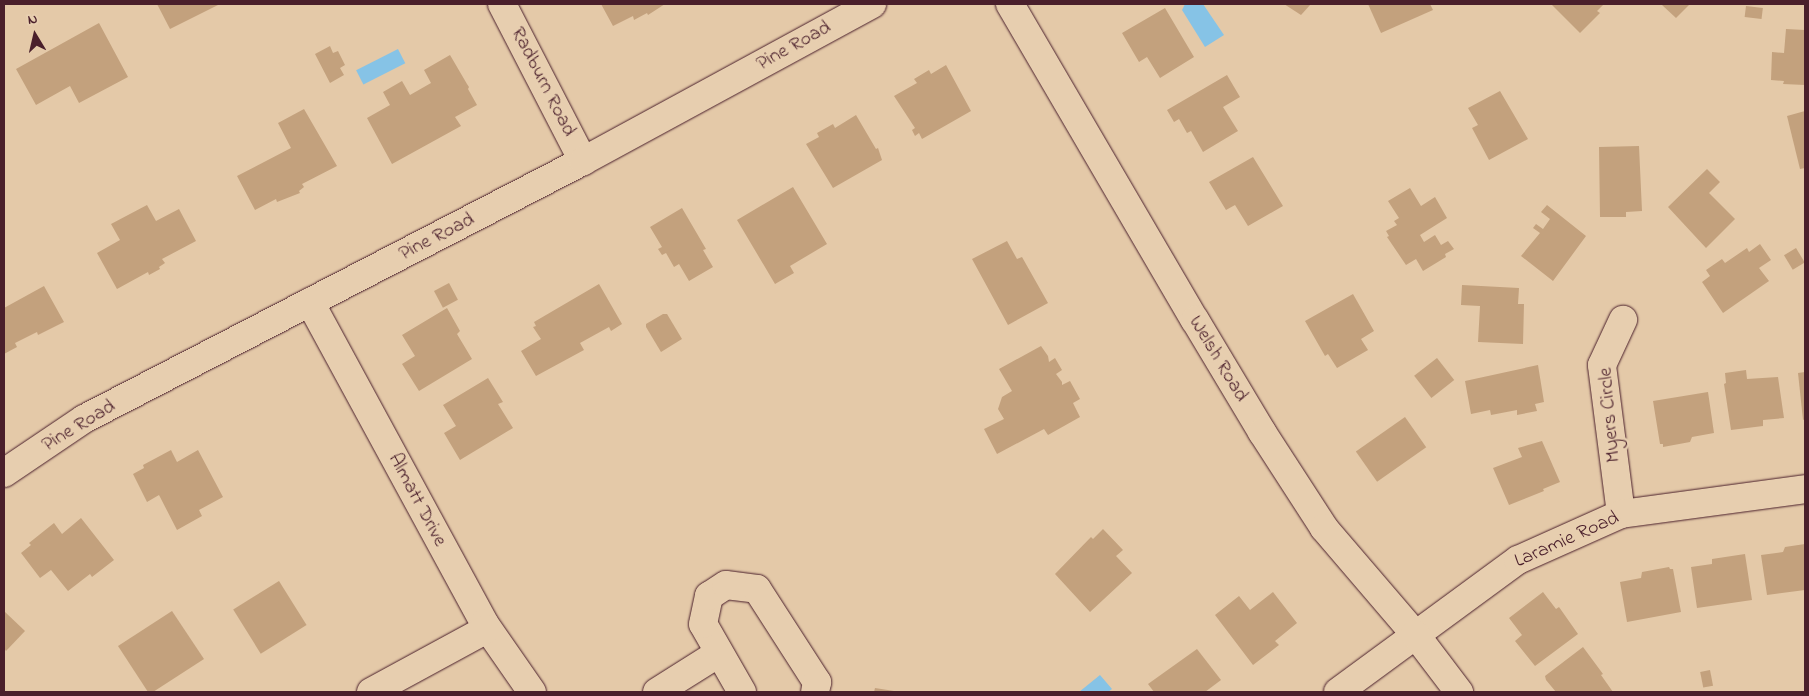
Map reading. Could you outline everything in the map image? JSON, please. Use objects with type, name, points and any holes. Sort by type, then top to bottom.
[{"type":"street","name":"Radburn Road","points":[[502,4],[583,161]]},
{"type":"street","name":"Pine Road","points":[[4,473],[84,419],[583,161],[872,4]]},
{"type":"street","name":"Welsh Road","points":[[1010,4],[1262,432],[1324,528],[1415,634],[1459,692]]},
{"type":"street","name":"Almatt Drive","points":[[310,302],[488,629],[532,692]]},
{"type":"street","name":"Myers Circle","points":[[1621,514],[1602,364],[1623,320]]},
{"type":"street","name":"Laramie Road","points":[[1338,692],[1518,560],[1621,514],[1805,489]]},
{"type":"street","points":[[742,692],[703,624],[709,596],[726,585],[757,589],[817,682],[815,692]]},
{"type":"street","points":[[371,692],[488,629]]},
{"type":"street","points":[[657,692],[719,653]]},
{"type":"water","points":[[1185,4],[1203,4],[1224,35],[1205,47],[1182,10]]},
{"type":"water","points":[[398,49],[405,63],[363,85],[356,70]]},
{"type":"water","points":[[1100,675],[1112,689],[1108,692],[1079,692]]},
{"type":"building","points":[[157,4],[220,4],[170,29]]},
{"type":"building","points":[[601,4],[665,4],[648,15],[647,13],[634,20],[633,16],[613,26]]},
{"type":"building","points":[[1284,4],[1311,4],[1301,15]]},
{"type":"building","points":[[1368,4],[1430,4],[1433,10],[1381,33]]},
{"type":"building","points":[[1553,4],[1604,4],[1597,11],[1600,13],[1580,33]]},
{"type":"building","points":[[1690,4],[1676,18],[1662,5]]},
{"type":"building","points":[[1746,6],[1763,8],[1762,19],[1745,17]]},
{"type":"building","points":[[1165,8],[1194,57],[1160,78],[1147,57],[1139,62],[1122,33]]},
{"type":"building","points":[[99,23],[128,77],[79,103],[70,86],[36,105],[16,69]]},
{"type":"building","points":[[1786,29],[1805,30],[1805,85],[1783,84],[1784,81],[1771,80],[1772,52],[1784,53]]},
{"type":"building","points":[[330,46],[333,53],[338,51],[345,65],[340,68],[344,75],[330,83],[315,54]]},
{"type":"building","points":[[450,55],[469,87],[468,89],[477,105],[455,117],[461,126],[392,164],[367,118],[390,105],[383,92],[402,81],[410,95],[431,83],[424,70]]},
{"type":"building","points":[[946,65],[971,111],[922,139],[919,133],[915,136],[912,130],[915,128],[894,96],[917,83],[914,79],[929,70],[931,74]]},
{"type":"building","points":[[1227,75],[1240,97],[1223,107],[1238,131],[1203,152],[1191,131],[1187,133],[1179,119],[1174,122],[1167,110]]},
{"type":"building","points":[[1500,91],[1528,139],[1489,160],[1472,128],[1478,125],[1468,108]]},
{"type":"building","points":[[304,109],[337,166],[302,184],[304,187],[299,191],[300,193],[277,202],[276,199],[255,210],[237,176],[291,148],[278,123]]},
{"type":"building","points":[[1805,111],[1805,168],[1800,169],[1787,116]]},
{"type":"building","points":[[856,115],[876,149],[878,148],[882,160],[833,188],[806,144],[819,137],[817,133],[833,124],[835,128]]},
{"type":"building","points":[[1639,146],[1642,211],[1626,212],[1626,217],[1600,217],[1599,147]]},
{"type":"building","points":[[1253,157],[1283,206],[1248,226],[1235,205],[1226,210],[1209,182]]},
{"type":"building","points":[[1707,169],[1720,182],[1709,193],[1735,219],[1706,248],[1668,207]]},
{"type":"building","points":[[793,187],[827,244],[790,266],[794,273],[775,284],[737,220]]},
{"type":"building","points":[[1410,188],[1421,206],[1435,197],[1447,218],[1420,235],[1424,242],[1435,235],[1441,245],[1448,241],[1454,249],[1445,254],[1446,257],[1423,271],[1416,259],[1406,265],[1387,237],[1389,236],[1386,231],[1397,225],[1394,221],[1399,218],[1388,201]]},
{"type":"building","points":[[147,205],[156,221],[179,209],[196,241],[162,259],[165,263],[159,267],[160,269],[149,275],[148,272],[117,289],[97,253],[120,240],[111,224]]},
{"type":"building","points":[[1547,205],[1586,236],[1553,281],[1521,256],[1540,233],[1533,228],[1536,224],[1543,229],[1550,219],[1541,212]]},
{"type":"building","points":[[682,208],[706,249],[703,250],[713,267],[689,281],[679,264],[674,267],[666,253],[662,255],[658,249],[662,247],[650,227]]},
{"type":"building","points":[[1007,241],[1017,259],[1022,257],[1048,303],[1008,325],[972,259]]},
{"type":"building","points":[[1760,244],[1771,260],[1759,268],[1769,281],[1723,313],[1702,282],[1710,276],[1706,270],[1722,259],[1725,263],[1747,248],[1749,252]]},
{"type":"building","points":[[1796,248],[1805,263],[1793,270],[1784,255]]},
{"type":"building","points":[[449,283],[458,300],[443,308],[434,291]]},
{"type":"building","points":[[599,284],[622,324],[611,331],[609,327],[580,343],[584,350],[536,376],[521,351],[541,339],[533,327],[536,326],[534,322]]},
{"type":"building","points":[[1462,285],[1519,288],[1518,304],[1524,304],[1523,344],[1478,342],[1480,306],[1461,305]]},
{"type":"building","points":[[44,286],[64,322],[38,335],[37,332],[15,343],[17,347],[4,354],[4,308]]},
{"type":"building","points":[[1353,294],[1374,331],[1361,339],[1368,350],[1337,368],[1328,354],[1325,356],[1305,321]]},
{"type":"building","points":[[447,308],[460,331],[457,334],[472,359],[419,391],[402,364],[415,356],[402,335]]},
{"type":"building","points":[[663,314],[667,314],[682,339],[661,352],[646,324]]},
{"type":"building","points":[[1041,346],[1048,356],[1049,362],[1055,358],[1062,370],[1056,374],[1062,385],[1070,381],[1080,399],[1073,403],[1080,417],[1048,435],[1044,429],[997,454],[984,429],[1004,419],[998,409],[1002,397],[1012,391],[999,369]]},
{"type":"building","points":[[1437,358],[1454,380],[1431,398],[1414,376]]},
{"type":"building","points":[[1538,365],[1544,402],[1535,404],[1537,411],[1517,415],[1517,410],[1491,415],[1490,410],[1471,414],[1465,381]]},
{"type":"building","points":[[1746,370],[1747,379],[1778,377],[1784,418],[1763,420],[1763,426],[1731,430],[1724,384],[1726,383],[1725,373]]},
{"type":"building","points":[[1805,372],[1805,419],[1803,420],[1798,373]]},
{"type":"building","points":[[488,378],[503,402],[498,404],[513,428],[460,460],[444,433],[456,426],[443,405]]},
{"type":"building","points":[[1708,392],[1714,433],[1692,437],[1690,442],[1663,447],[1663,444],[1660,444],[1653,401]]},
{"type":"building","points":[[1405,417],[1426,447],[1377,482],[1356,451]]},
{"type":"building","points":[[1542,441],[1560,482],[1543,489],[1544,491],[1509,505],[1493,468],[1522,457],[1518,448]]},
{"type":"building","points":[[171,450],[177,462],[198,450],[223,497],[199,510],[202,516],[177,530],[159,495],[147,502],[133,474],[144,468],[143,465]]},
{"type":"building","points":[[81,518],[114,560],[92,577],[90,574],[68,591],[51,570],[40,578],[21,553],[31,545],[29,543],[54,523],[62,534]]},
{"type":"building","points":[[1103,529],[1123,550],[1116,556],[1132,573],[1090,612],[1055,574],[1091,537],[1093,539]]},
{"type":"building","points":[[1805,544],[1805,590],[1767,595],[1761,555],[1783,552],[1785,547]]},
{"type":"building","points":[[1745,554],[1752,600],[1697,608],[1691,567],[1712,564],[1712,559]]},
{"type":"building","points":[[1669,567],[1673,569],[1681,612],[1627,622],[1620,582],[1641,578],[1642,572]]},
{"type":"building","points":[[279,581],[307,625],[261,654],[233,610]]},
{"type":"building","points":[[1273,592],[1297,623],[1275,641],[1279,645],[1253,665],[1215,615],[1239,596],[1250,610]]},
{"type":"building","points":[[1543,592],[1556,609],[1559,607],[1578,634],[1535,666],[1515,641],[1522,635],[1509,618]]},
{"type":"building","points":[[4,611],[25,631],[6,651],[4,648]]},
{"type":"building","points":[[172,611],[204,659],[153,692],[148,692],[118,646]]},
{"type":"building","points":[[1583,647],[1603,674],[1601,675],[1613,692],[1556,692],[1546,680],[1545,676]]},
{"type":"building","points":[[1197,649],[1221,680],[1205,692],[1154,692],[1148,684]]},
{"type":"building","points":[[1710,670],[1713,686],[1703,688],[1700,672]]},
{"type":"building","points":[[875,688],[894,691],[894,692],[874,692]]}]
